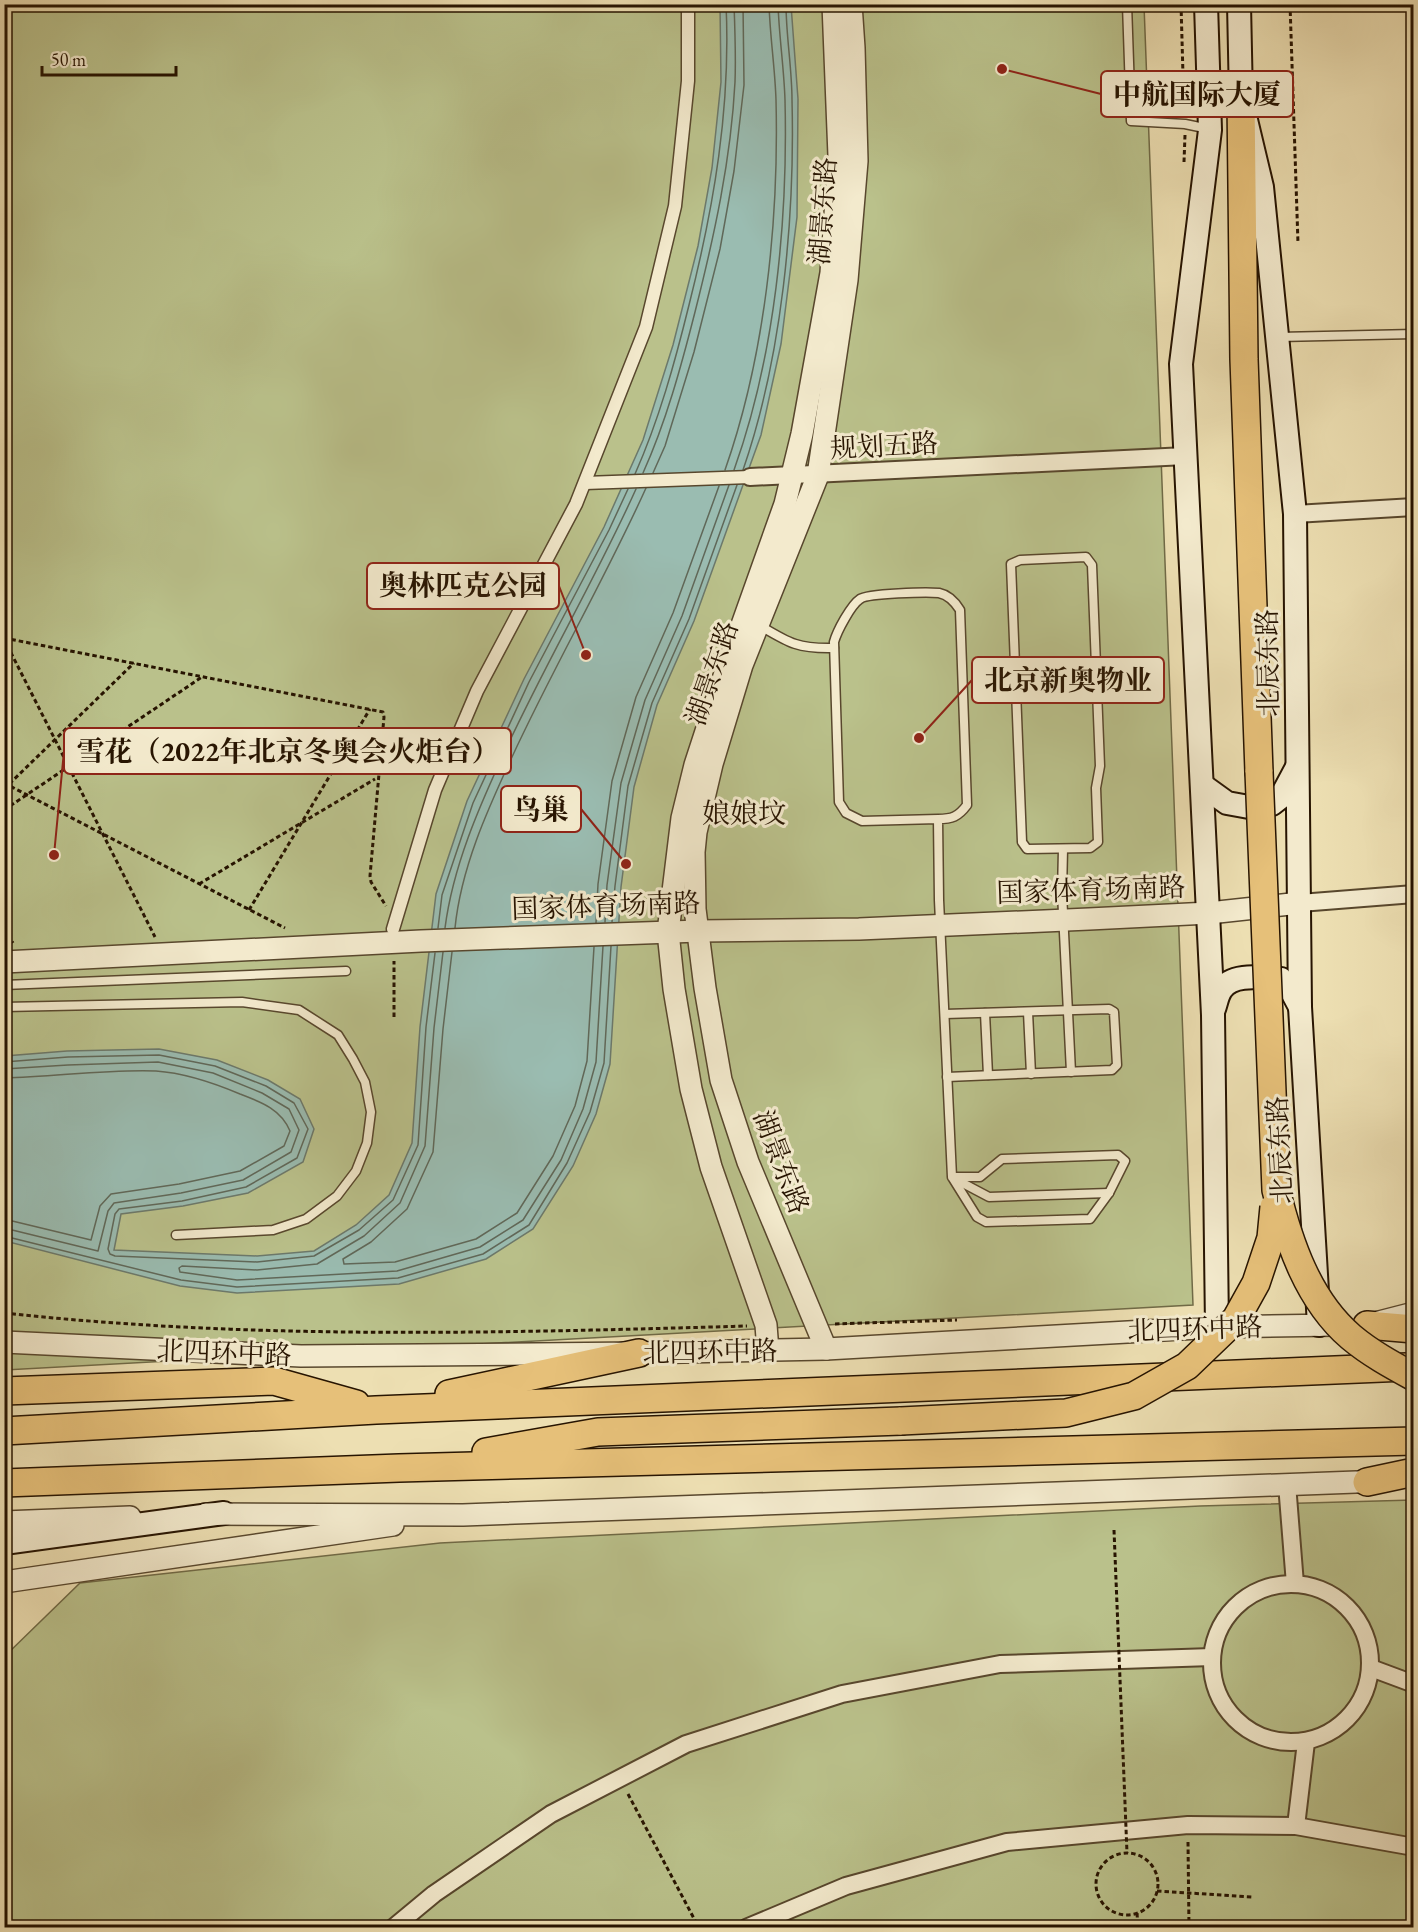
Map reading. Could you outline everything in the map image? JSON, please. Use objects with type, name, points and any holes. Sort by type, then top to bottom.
[{"type":"highway","points":[[399,1468],[598,1432],[901,1422],[1066,1413],[1134,1396],[1187,1366],[1236,1319],[1256,1283],[1270,1238],[1276,1190],[1244,359],[1241,99]]},
{"type":"highway","points":[[1276,1190],[1286,1232],[1302,1271],[1324,1306],[1350,1336],[1384,1361],[1413,1377]]},
{"type":"highway","points":[[1367,1325],[1413,1329]]},
{"type":"highway","points":[[4,1391],[274,1381],[376,1410],[639,1353]]},
{"type":"highway","name":"北四环中路","points":[[4,1431],[376,1410],[1413,1366]]},
{"type":"highway","points":[[4,1483],[399,1468],[1413,1441]]},
{"type":"highway","points":[[1367,1482],[1413,1472]]},
{"type":"main road","points":[[1206,4],[1210,130],[1181,364],[1213,1015],[1217,1327]]},
{"type":"main road","name":"北辰东路","points":[[1239,4],[1241,99],[1262,187],[1295,514],[1300,1007],[1319,1325]]},
{"type":"main road","points":[[1202,785],[1227,803],[1249,807],[1272,804],[1281,797],[1298,765]]},
{"type":"main road","points":[[1213,1015],[1221,989],[1234,979],[1258,977],[1281,979],[1292,992],[1300,1007]]},
{"type":"main road","points":[[4,1543],[224,1514]]},
{"type":"street","points":[[394,936],[435,790],[477,691],[544,567],[585,483],[646,327],[675,206],[688,81],[688,4]]},
{"type":"street","name":"湖景东路","points":[[768,1351],[766,1325],[711,1167],[691,1089],[674,989],[668,932],[682,818],[695,765],[727,667],[774,539],[792,476],[802,434],[831,273],[839,156],[833,4]]},
{"type":"street","name":"湖景东路","points":[[826,1349],[748,1162],[721,1080],[705,988],[695,909],[694,852],[696,832],[712,764],[742,665],[818,475],[847,280],[857,161],[851,4]]},
{"type":"street","name":"规划五路","points":[[585,483],[818,475],[1186,456]]},
{"type":"street","points":[[1295,514],[1413,507]]},
{"type":"street","points":[[1300,903],[1413,894]]},
{"type":"street","name":"国家体育场南路","points":[[10,954],[394,936],[421,941],[622,933],[859,929],[1209,913],[1300,903]]},
{"type":"street","name":"北四环中路","points":[[4,1342],[301,1356],[768,1351],[1217,1327],[1367,1325],[1413,1313]]},
{"type":"street","points":[[4,1522],[224,1514],[463,1515],[1413,1480]]},
{"type":"street","points":[[1287,1485],[1295,1584]]},
{"type":"street","points":[[4,1582],[463,1515]]},
{"type":"street","points":[[1295,1584],[1320,1589],[1341,1602],[1358,1620],[1369,1643],[1371,1668],[1365,1693],[1352,1716],[1331,1732],[1306,1742],[1282,1742],[1259,1736],[1238,1723],[1223,1704],[1214,1682],[1212,1657],[1218,1634],[1230,1612],[1248,1596],[1271,1587],[1295,1584]]},
{"type":"street","points":[[393,1928],[434,1894],[551,1814],[686,1744],[842,1694],[1000,1664],[1212,1657]]},
{"type":"street","points":[[1371,1668],[1413,1684]]},
{"type":"street","points":[[1296,1826],[1306,1742]]},
{"type":"street","points":[[746,1928],[846,1886],[1007,1842],[1188,1825],[1296,1826],[1413,1847]]},
{"type":"lane","points":[[1127,4],[1131,121],[1185,124],[1210,130]]},
{"type":"lane","points":[[1278,337],[1413,334]]},
{"type":"lane","points":[[1086,557],[1092,565],[1100,766],[1096,788],[1098,842],[1090,848],[1063,849],[1027,849],[1022,842],[1011,564],[1020,560],[1086,557]]},
{"type":"lane","points":[[940,593],[953,599],[960,610],[967,805],[960,815],[952,819],[938,819],[862,820],[846,813],[839,802],[834,648],[838,628],[860,599],[873,595],[940,593]]},
{"type":"lane","points":[[759,625],[790,644],[811,649],[834,648]]},
{"type":"lane","points":[[938,819],[952,1177],[977,1217],[986,1222],[1090,1219],[1109,1193],[1125,1161],[1118,1155],[1002,1159],[980,1178],[952,1177]]},
{"type":"lane","points":[[1063,849],[1063,919],[1071,1072]]},
{"type":"lane","points":[[4,985],[346,971]]},
{"type":"lane","points":[[4,1007],[242,1002],[299,1010],[338,1035],[365,1082],[371,1112],[367,1143],[356,1171],[337,1196],[306,1219],[273,1230],[176,1235]]},
{"type":"lane","points":[[945,1014],[1109,1009],[1114,1012],[1117,1065],[1112,1070],[947,1077]]},
{"type":"lane","points":[[1028,1012],[1031,1074]]},
{"type":"lane","points":[[986,1013],[988,1076]]},
{"type":"lane","points":[[952,1177],[989,1197],[1109,1193]]},
{"type":"path","points":[[1290,4],[1298,243]]},
{"type":"path","points":[[4,638],[383,712],[370,882],[390,913],[394,936],[394,1017]]},
{"type":"path","points":[[4,638],[156,940]]},
{"type":"path","points":[[4,789],[6,784],[134,663]]},
{"type":"path","points":[[4,810],[203,676]]},
{"type":"path","points":[[249,910],[370,709]]},
{"type":"path","points":[[199,884],[375,778]]},
{"type":"path","points":[[6,784],[287,929]]},
{"type":"path","points":[[4,929],[10,954]]},
{"type":"path","points":[[4,1313],[191,1328],[315,1332],[560,1331],[766,1325]]},
{"type":"path","points":[[817,1325],[959,1320]]},
{"type":"path","points":[[1114,1530],[1126,1853]]},
{"type":"path","points":[[620,1778],[699,1928]]},
{"type":"path","points":[[1188,1825],[1189,1928]]},
{"type":"path","points":[[1126,1853],[1136,1854],[1151,1864],[1156,1873],[1157,1892],[1153,1901],[1146,1908],[1126,1915],[1116,1913],[1107,1907],[1100,1899],[1096,1889],[1096,1878],[1100,1868],[1107,1860],[1126,1853]]},
{"type":"path","points":[[1157,1892],[1252,1897]]},
{"type":"path","points":[[1137,1913],[1138,1928]]},
{"type":"green space","points":[[4,5],[1144,5],[1193,1305],[5,1370]]},
{"type":"green space","points":[[1413,1500],[1413,1927],[5,1928],[5,1656],[80,1583],[440,1543],[1200,1506]]},
{"type":"water","points":[[720,5],[791,5],[798,99],[797,217],[781,344],[761,435],[694,621],[657,705],[634,787],[621,887],[610,1064],[596,1114],[573,1166],[533,1229],[486,1259],[399,1284],[237,1293],[180,1286],[5,1241],[5,1056],[67,1051],[159,1049],[217,1060],[268,1080],[300,1099],[314,1129],[303,1162],[248,1193],[183,1206],[121,1214],[114,1250],[257,1256],[314,1251],[356,1225],[389,1195],[412,1143],[420,1027],[436,894],[467,801],[524,679],[604,527],[643,440],[673,345],[698,246],[712,168],[721,82]]},
{"type":"place","name":"中航国际大厦","points":[[1002,69]]},
{"type":"place","name":"奥林匹克公园","points":[[586,655]]},
{"type":"place","name":"北京新奥物业","points":[[919,738]]},
{"type":"place","name":"雪花（2022年北京冬奥会火炬台）","points":[[54,855]]},
{"type":"place","name":"鸟巢","points":[[626,864]]},
{"type":"district","name":"娘娘坟","points":[[744,813]]}]
